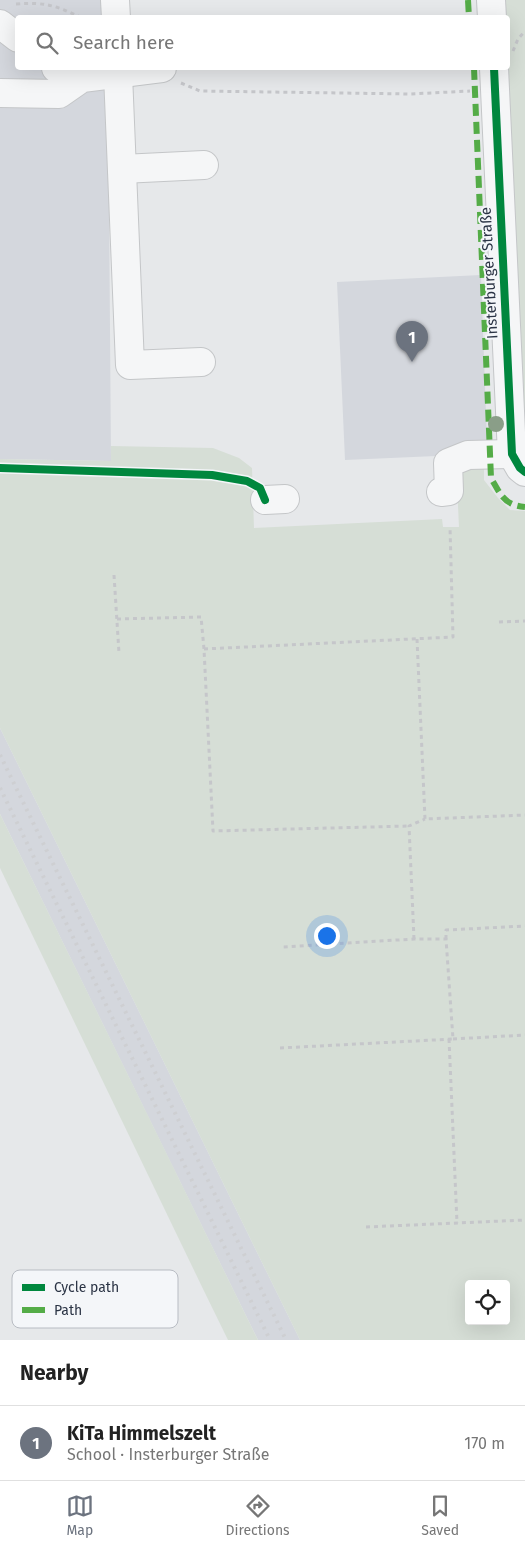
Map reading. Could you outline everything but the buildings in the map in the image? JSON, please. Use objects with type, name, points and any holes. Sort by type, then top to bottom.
[{"type":"street","points":[[115,0],[116,15]]},
{"type":"street","points":[[491,0],[492,15]]},
{"type":"street","points":[[5,14],[15,32]]},
{"type":"street","points":[[61,70],[82,78],[141,70]]},
{"type":"street","points":[[118,74],[130,365],[201,362]]},
{"type":"street","points":[[0,93],[59,94],[82,78]]},
{"type":"street","name":"Insterburger Straße","points":[[494,79],[519,463]]},
{"type":"street","points":[[122,169],[204,165]]},
{"type":"street","points":[[445,491],[448,463],[468,455],[519,463]]},
{"type":"path","points":[[5,14],[39,3],[61,8],[76,15]]},
{"type":"path","points":[[157,70],[200,91],[411,94],[494,79]]},
{"type":"path","points":[[204,649],[453,637],[450,527]]},
{"type":"path","points":[[114,575],[118,653]]},
{"type":"path","points":[[117,619],[201,617],[213,831],[409,826],[425,819],[525,815]]},
{"type":"path","points":[[499,622],[525,621]]},
{"type":"path","points":[[417,639],[425,819]]},
{"type":"path","points":[[409,826],[414,939]]},
{"type":"path","points":[[457,1223],[446,930],[525,926]]},
{"type":"path","points":[[282,947],[414,939],[446,939]]},
{"type":"path","points":[[280,1048],[525,1036]]},
{"type":"path","points":[[366,1227],[525,1220]]},
{"type":"shaded area","points":[[0,0],[122,0],[123,15],[15,15],[15,70],[108,70],[111,461],[0,459]]},
{"type":"shaded area","points":[[503,0],[525,0],[525,434],[520,430],[508,70],[510,70],[510,15],[504,15]]},
{"type":"shaded area","points":[[481,275],[487,442],[471,443],[436,456],[345,460],[337,282]]},
{"type":"shaded area","points":[[111,446],[213,448],[239,458],[252,468],[254,528],[442,519],[443,527],[459,527],[457,484],[462,467],[484,467],[484,480],[498,498],[510,510],[525,511],[525,1340],[300,1340],[0,728],[0,459],[111,461]]},
{"type":"shaded area","points":[[0,728],[300,1340],[258,1340],[165,1151],[0,814]]},
{"type":"shaded area","points":[[0,814],[258,1340],[228,1340],[0,868]]},
{"type":"railway","points":[[0,755],[286,1340]]},
{"type":"railway","points":[[0,788],[270,1340]]},
{"type":"marked path","points":[[468,0],[469,15]]},
{"type":"marked path","points":[[474,70],[491,478],[504,498],[512,504],[525,507]]},
{"type":"cycle path","points":[[494,70],[512,454],[520,468],[525,472]]},
{"type":"cycle path","points":[[0,468],[212,475],[247,481],[260,488],[265,500]]},
{"type":"place","name":"KiTa Himmelszelt","points":[[412,362]]}]
